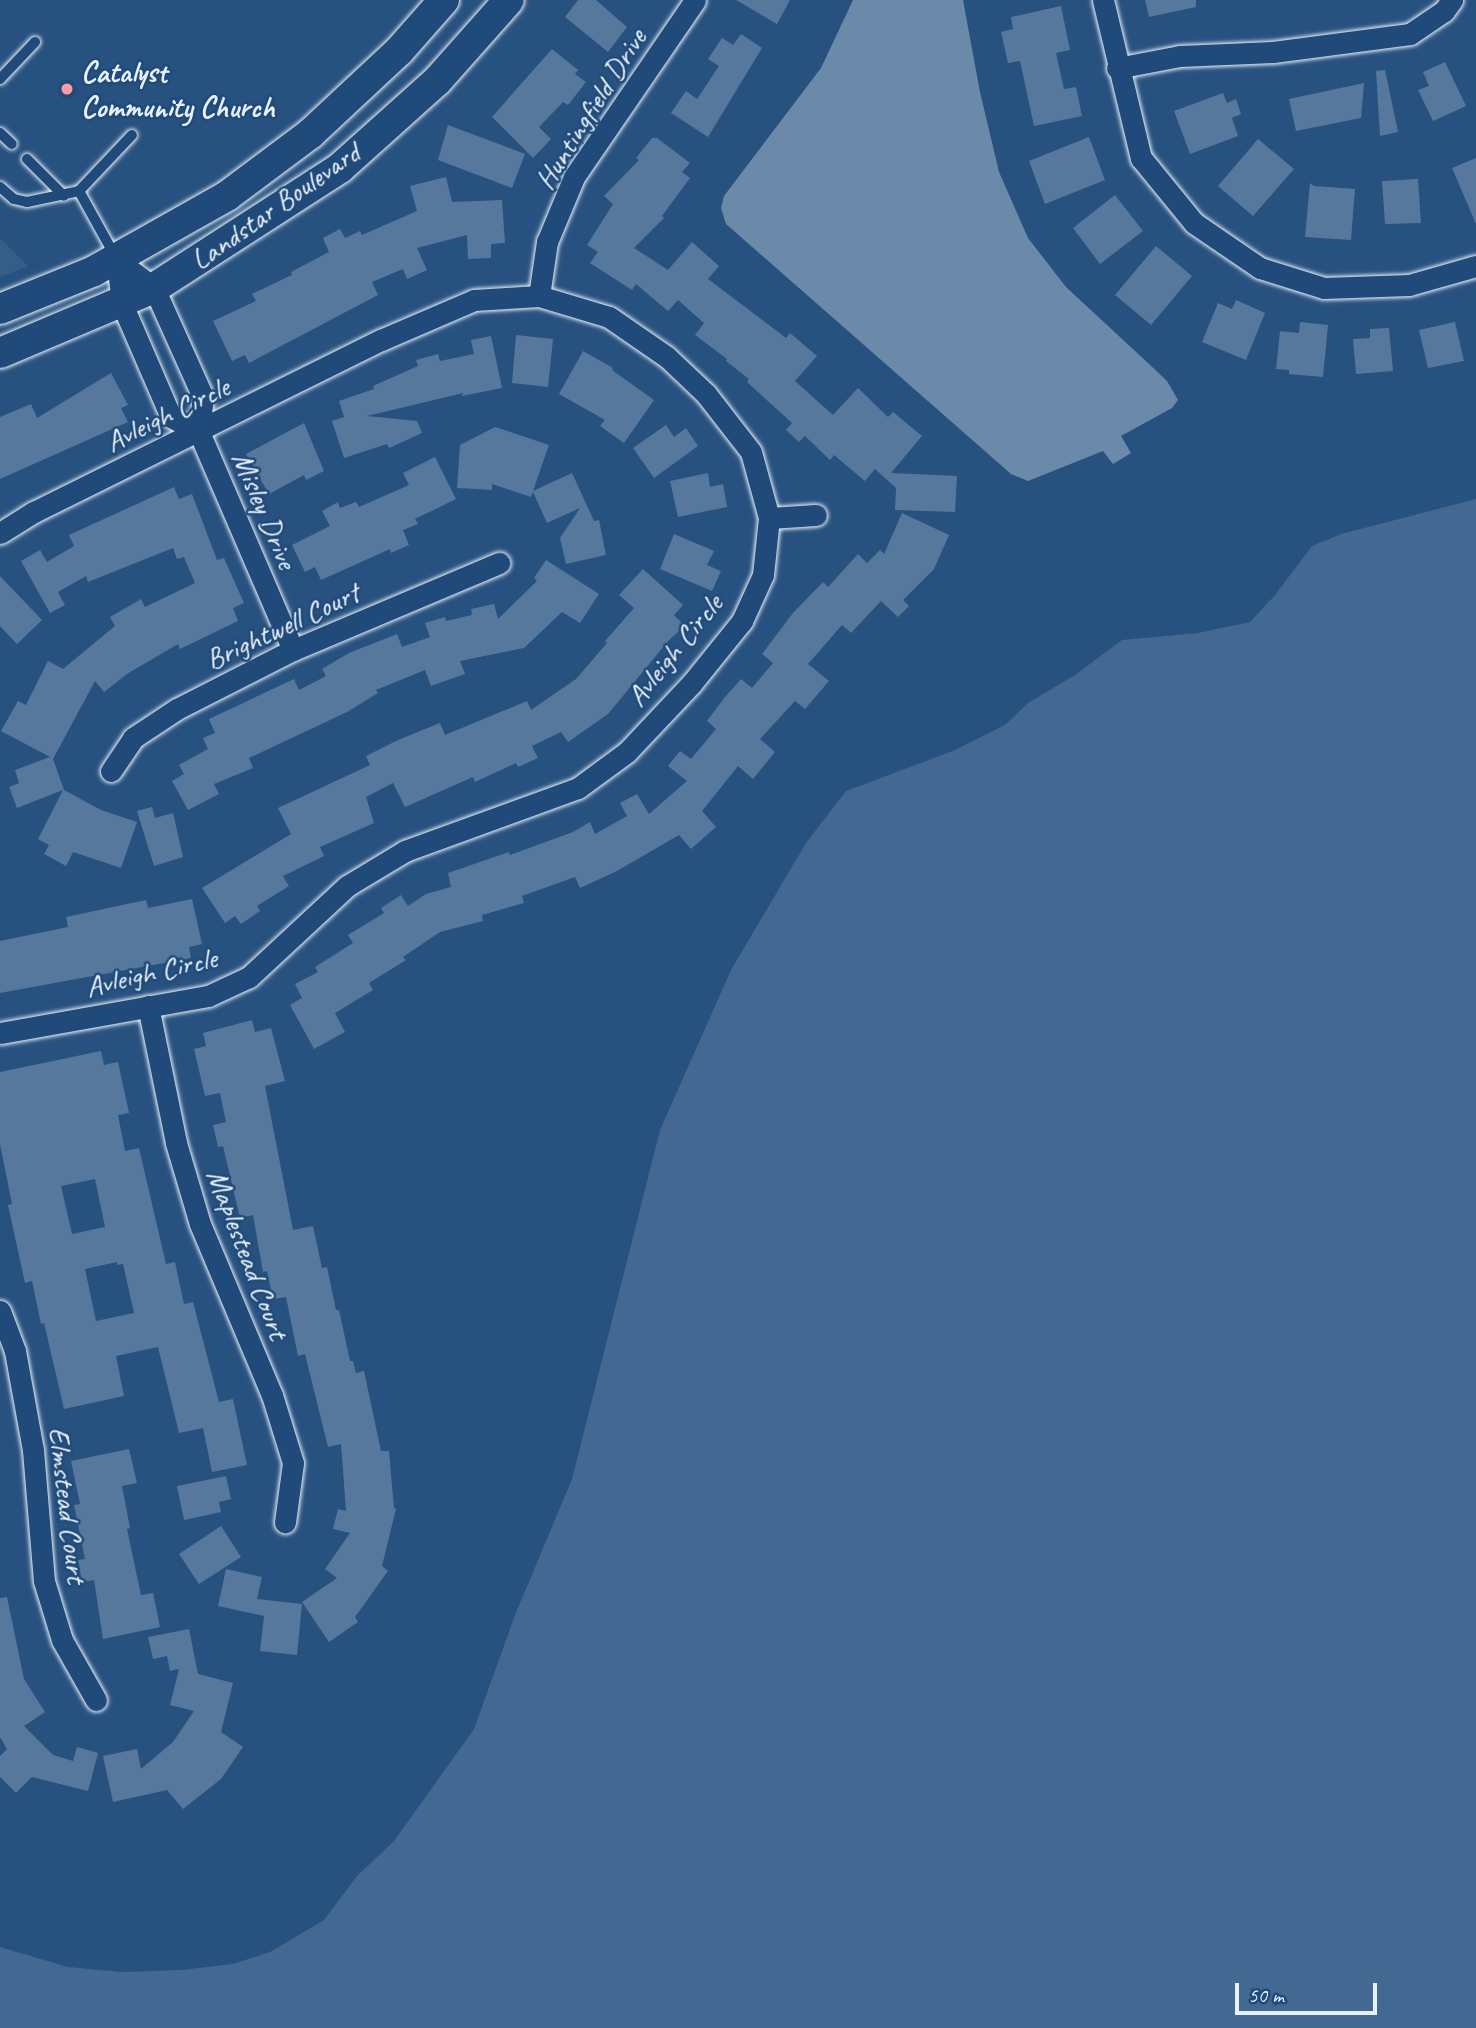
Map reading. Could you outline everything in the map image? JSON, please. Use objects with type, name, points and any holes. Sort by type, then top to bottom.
[{"type":"main road","name":"Landstar Boulevard","points":[[0,309],[117,260],[227,195],[310,134],[399,51],[444,0]]},
{"type":"main road","name":"Landstar Boulevard","points":[[0,353],[122,304],[154,288],[340,168],[437,81],[509,0]]},
{"type":"street","name":"Huntingfield Drive","points":[[539,296],[547,242],[574,177],[695,0]]},
{"type":"street","points":[[1102,0],[1141,158],[1194,223],[1260,268],[1324,288],[1409,285],[1476,266]]},
{"type":"street","points":[[1117,68],[1180,56],[1273,52],[1410,34],[1444,11],[1452,0]]},
{"type":"street","name":"Misley Drive","points":[[117,260],[154,288],[203,397],[199,432],[293,650]]},
{"type":"street","name":"Misley Drive","points":[[117,260],[122,304],[171,417],[199,432]]},
{"type":"street","name":"Avleigh Circle","points":[[0,533],[34,512],[381,340],[474,300],[539,296],[609,317],[667,357],[706,394],[751,452],[769,518],[763,575],[741,621],[692,683],[627,752],[578,788],[405,851],[347,886],[249,977],[208,996],[0,1033]]},
{"type":"street","points":[[769,518],[816,516]]},
{"type":"street","name":"Brightwell Court","points":[[111,771],[133,737],[177,709],[293,650],[499,563]]},
{"type":"street","name":"Maplestead Court","points":[[148,1006],[176,1143],[200,1224],[272,1395],[293,1463],[285,1521]]},
{"type":"street","name":"Elmstead Court","points":[[0,1311],[15,1351],[33,1450],[44,1581],[62,1640],[96,1700]]},
{"type":"lane","points":[[0,79],[35,42]]},
{"type":"lane","points":[[0,133],[12,144]]},
{"type":"lane","points":[[0,187],[14,199],[27,202],[79,191],[132,135]]},
{"type":"lane","points":[[27,159],[64,196]]},
{"type":"lane","points":[[79,191],[117,260]]},
{"type":"shaded area","points":[[853,0],[963,0],[980,92],[999,172],[1028,238],[1066,287],[1167,381],[1178,400],[1172,408],[1121,436],[1131,453],[1113,464],[1103,451],[1028,481],[1011,474],[726,224],[721,208],[724,196],[821,68]]},
{"type":"shaded area","points":[[0,238],[28,266],[29,266],[0,277]]},
{"type":"shaded area","points":[[1476,499],[1476,2028],[0,2028],[0,1947],[68,1967],[122,1972],[181,1970],[233,1964],[270,1952],[324,1920],[357,1876],[394,1841],[474,1729],[515,1615],[572,1479],[660,1130],[731,970],[806,843],[846,791],[955,750],[1005,725],[1028,703],[1075,675],[1122,640],[1198,633],[1250,622],[1275,595],[1312,546],[1341,534]]},
{"type":"building","points":[[578,0],[596,0],[627,27],[608,52],[565,17]]},
{"type":"building","points":[[736,0],[790,0],[777,24]]},
{"type":"building","points":[[1145,0],[1196,0],[1196,7],[1149,17]]},
{"type":"building","points":[[1061,6],[1070,50],[1056,53],[1064,89],[1076,87],[1082,116],[1034,126],[1020,61],[1008,63],[1001,32],[1013,29],[1011,17]]},
{"type":"building","points":[[741,34],[762,48],[708,137],[671,113],[686,91],[697,99],[719,66],[708,59],[722,38],[733,45]]},
{"type":"building","points":[[552,49],[578,70],[575,74],[586,82],[568,105],[563,102],[539,127],[551,139],[533,158],[492,117]]},
{"type":"building","points":[[1445,62],[1466,106],[1433,121],[1418,90],[1429,86],[1423,72]]},
{"type":"building","points":[[1385,70],[1398,132],[1380,136],[1376,71]]},
{"type":"building","points":[[1364,83],[1361,118],[1296,131],[1289,99]]},
{"type":"building","points":[[1223,93],[1227,103],[1236,99],[1241,114],[1232,118],[1238,136],[1190,154],[1174,111]]},
{"type":"building","points":[[448,125],[525,154],[512,188],[438,160]]},
{"type":"building","points":[[1089,137],[1105,180],[1045,204],[1029,161]]},
{"type":"building","points":[[652,138],[657,138],[690,163],[682,172],[690,178],[662,216],[664,218],[634,248],[668,270],[692,242],[719,266],[708,279],[786,338],[790,333],[817,356],[795,381],[833,415],[858,388],[888,417],[893,412],[922,436],[891,473],[957,476],[955,512],[895,510],[896,488],[875,469],[865,481],[834,455],[830,460],[805,436],[799,442],[786,430],[792,423],[747,382],[749,379],[726,361],[727,359],[695,335],[704,323],[678,300],[668,311],[636,284],[632,290],[590,263],[598,252],[587,245],[613,204],[604,196],[639,160],[636,158]]},
{"type":"building","points":[[1258,139],[1294,169],[1253,216],[1218,186]]},
{"type":"building","points":[[1476,158],[1476,224],[1452,168]]},
{"type":"building","points":[[446,177],[452,202],[502,200],[505,243],[491,244],[491,258],[468,259],[467,235],[417,248],[427,270],[407,279],[403,269],[372,282],[378,295],[249,363],[245,355],[232,361],[213,321],[256,301],[252,294],[292,275],[291,272],[329,252],[323,238],[340,229],[345,238],[360,231],[362,235],[417,211],[410,186]]},
{"type":"building","points":[[1418,179],[1421,223],[1385,224],[1382,181]]},
{"type":"building","points":[[1310,183],[1314,186],[1355,189],[1351,240],[1305,237]]},
{"type":"building","points":[[1115,195],[1143,231],[1100,264],[1073,228]]},
{"type":"building","points":[[1156,246],[1192,276],[1151,325],[1115,295]]},
{"type":"building","points":[[1236,300],[1265,313],[1246,360],[1202,342],[1218,303],[1232,309]]},
{"type":"building","points":[[1300,322],[1328,325],[1323,377],[1289,374],[1289,370],[1276,369],[1280,331],[1299,333]]},
{"type":"building","points":[[1455,322],[1464,361],[1428,368],[1419,330]]},
{"type":"building","points":[[1389,328],[1393,371],[1356,374],[1353,339],[1370,338],[1370,329]]},
{"type":"building","points":[[516,335],[553,339],[548,387],[512,383]]},
{"type":"building","points":[[491,336],[502,388],[462,396],[463,393],[367,416],[417,421],[422,433],[389,448],[387,444],[344,458],[332,421],[344,417],[339,401],[374,389],[373,386],[418,366],[416,360],[438,354],[440,361],[474,354],[471,340]]},
{"type":"building","points":[[583,351],[613,368],[612,370],[654,400],[624,443],[600,426],[605,420],[559,394]]},
{"type":"building","points":[[111,373],[128,405],[121,408],[128,422],[0,479],[0,417],[31,404],[37,418]]},
{"type":"building","points":[[304,423],[324,471],[306,480],[304,475],[269,494],[246,454]]},
{"type":"building","points":[[666,425],[674,437],[686,428],[698,446],[654,478],[633,448]]},
{"type":"building","points":[[495,427],[549,445],[533,491],[572,473],[594,521],[599,520],[606,555],[566,564],[560,538],[580,508],[547,523],[533,492],[531,497],[492,484],[492,490],[457,488],[460,445]]},
{"type":"building","points":[[435,457],[456,499],[415,519],[418,524],[403,530],[409,545],[391,553],[390,549],[321,580],[315,567],[305,572],[292,545],[330,526],[322,511],[338,502],[340,508],[356,502],[359,507],[409,485],[403,473]]},
{"type":"building","points":[[708,473],[710,487],[723,484],[727,507],[678,517],[670,481]]},
{"type":"building","points":[[174,487],[179,499],[192,494],[217,560],[224,558],[244,603],[233,608],[238,621],[180,649],[178,644],[127,674],[104,692],[95,681],[53,759],[64,790],[101,810],[137,822],[121,868],[73,852],[66,866],[44,854],[49,845],[38,839],[63,790],[17,808],[9,787],[19,783],[15,770],[50,757],[1,731],[18,701],[26,705],[48,661],[63,669],[115,626],[110,617],[141,599],[145,607],[195,583],[184,557],[177,559],[173,548],[88,582],[86,576],[58,592],[65,605],[50,613],[21,561],[40,550],[47,562],[74,546],[69,535]]},
{"type":"building","points":[[902,513],[949,535],[934,569],[903,600],[909,606],[898,617],[881,601],[851,633],[842,625],[808,664],[829,681],[805,709],[795,701],[760,739],[775,752],[753,779],[738,766],[702,811],[716,827],[691,849],[679,835],[617,871],[580,888],[575,877],[522,896],[524,903],[482,915],[483,921],[440,932],[403,957],[406,960],[369,983],[373,990],[335,1013],[345,1032],[314,1049],[290,1005],[302,998],[295,984],[318,972],[315,967],[353,943],[348,935],[384,913],[381,908],[401,895],[408,906],[426,894],[451,887],[448,873],[509,852],[510,855],[573,832],[590,822],[595,834],[627,816],[620,803],[637,794],[649,814],[687,781],[668,766],[680,751],[691,759],[716,729],[707,721],[725,697],[741,679],[752,688],[773,663],[762,654],[793,613],[823,582],[828,587],[858,554],[867,563],[880,550],[884,554]]},
{"type":"building","points":[[674,534],[714,551],[707,565],[721,571],[712,591],[660,569]]},
{"type":"building","points":[[546,560],[599,594],[580,623],[562,612],[524,648],[460,661],[465,674],[431,686],[425,670],[376,690],[378,693],[347,712],[249,758],[253,768],[214,784],[219,794],[188,810],[172,781],[184,774],[179,765],[208,749],[203,738],[215,733],[209,719],[294,679],[299,690],[326,676],[322,669],[349,653],[397,634],[402,647],[430,637],[425,623],[445,617],[446,621],[472,615],[471,609],[494,604],[498,619],[537,581],[534,578]]},
{"type":"building","points":[[643,569],[683,605],[674,615],[685,626],[669,640],[608,714],[568,742],[561,732],[532,746],[538,758],[518,767],[516,763],[475,782],[473,777],[405,807],[393,783],[366,797],[374,823],[320,847],[324,856],[283,876],[289,886],[257,906],[260,911],[241,924],[235,916],[225,923],[202,888],[291,834],[278,808],[370,765],[366,756],[440,723],[445,735],[527,701],[531,710],[576,679],[607,643],[605,641],[634,608],[619,595]]},
{"type":"building","points":[[0,576],[42,620],[17,644],[0,626]]},
{"type":"building","points":[[152,807],[155,818],[173,813],[183,857],[154,866],[137,811]]},
{"type":"building","points":[[192,899],[202,944],[189,947],[191,958],[0,993],[0,941],[68,927],[66,917],[146,900],[148,908]]},
{"type":"building","points":[[252,1020],[255,1032],[271,1028],[285,1081],[265,1086],[293,1230],[313,1226],[322,1268],[327,1267],[336,1310],[339,1310],[350,1361],[353,1361],[356,1373],[364,1371],[381,1451],[389,1451],[396,1509],[382,1566],[388,1571],[355,1617],[358,1622],[329,1642],[302,1602],[337,1578],[325,1569],[350,1533],[333,1529],[338,1509],[346,1511],[341,1444],[328,1447],[305,1354],[298,1356],[286,1297],[273,1299],[267,1271],[263,1272],[253,1215],[240,1218],[223,1146],[218,1147],[213,1125],[226,1122],[220,1093],[205,1096],[194,1049],[206,1046],[203,1033]]},
{"type":"building","points":[[101,1051],[104,1065],[118,1062],[129,1113],[118,1115],[125,1151],[139,1148],[166,1264],[175,1262],[184,1304],[193,1302],[219,1402],[233,1399],[247,1465],[212,1472],[203,1428],[179,1433],[158,1347],[116,1356],[124,1396],[64,1409],[32,1281],[25,1283],[8,1205],[12,1204],[0,1144],[0,1072]],"holes":[[[95,1179],[105,1227],[72,1234],[61,1186]],[[117,1262],[117,1265],[123,1264],[134,1313],[96,1321],[85,1269]]]},
{"type":"building","points":[[129,1449],[137,1483],[122,1486],[130,1528],[127,1529],[141,1595],[153,1593],[160,1627],[103,1639],[94,1580],[82,1582],[78,1560],[85,1559],[74,1505],[80,1504],[71,1461]]},
{"type":"building","points":[[226,1476],[231,1499],[219,1502],[221,1512],[184,1520],[177,1486]]},
{"type":"building","points":[[221,1526],[241,1557],[199,1584],[179,1554]]},
{"type":"building","points":[[226,1569],[262,1577],[257,1599],[302,1604],[297,1655],[260,1651],[264,1616],[218,1606]]},
{"type":"building","points":[[7,1597],[24,1679],[45,1712],[24,1726],[53,1755],[73,1761],[77,1747],[98,1753],[88,1791],[32,1777],[16,1793],[0,1777],[0,1756],[7,1749],[0,1737],[0,1598]]},
{"type":"building","points":[[189,1629],[198,1674],[233,1683],[221,1732],[243,1747],[221,1779],[183,1809],[167,1790],[113,1802],[103,1756],[137,1749],[141,1769],[173,1742],[194,1711],[170,1705],[179,1669],[170,1671],[167,1656],[153,1659],[148,1637]]},
{"type":"place","name":"Catalyst Community Church","points":[[67,89]]}]
